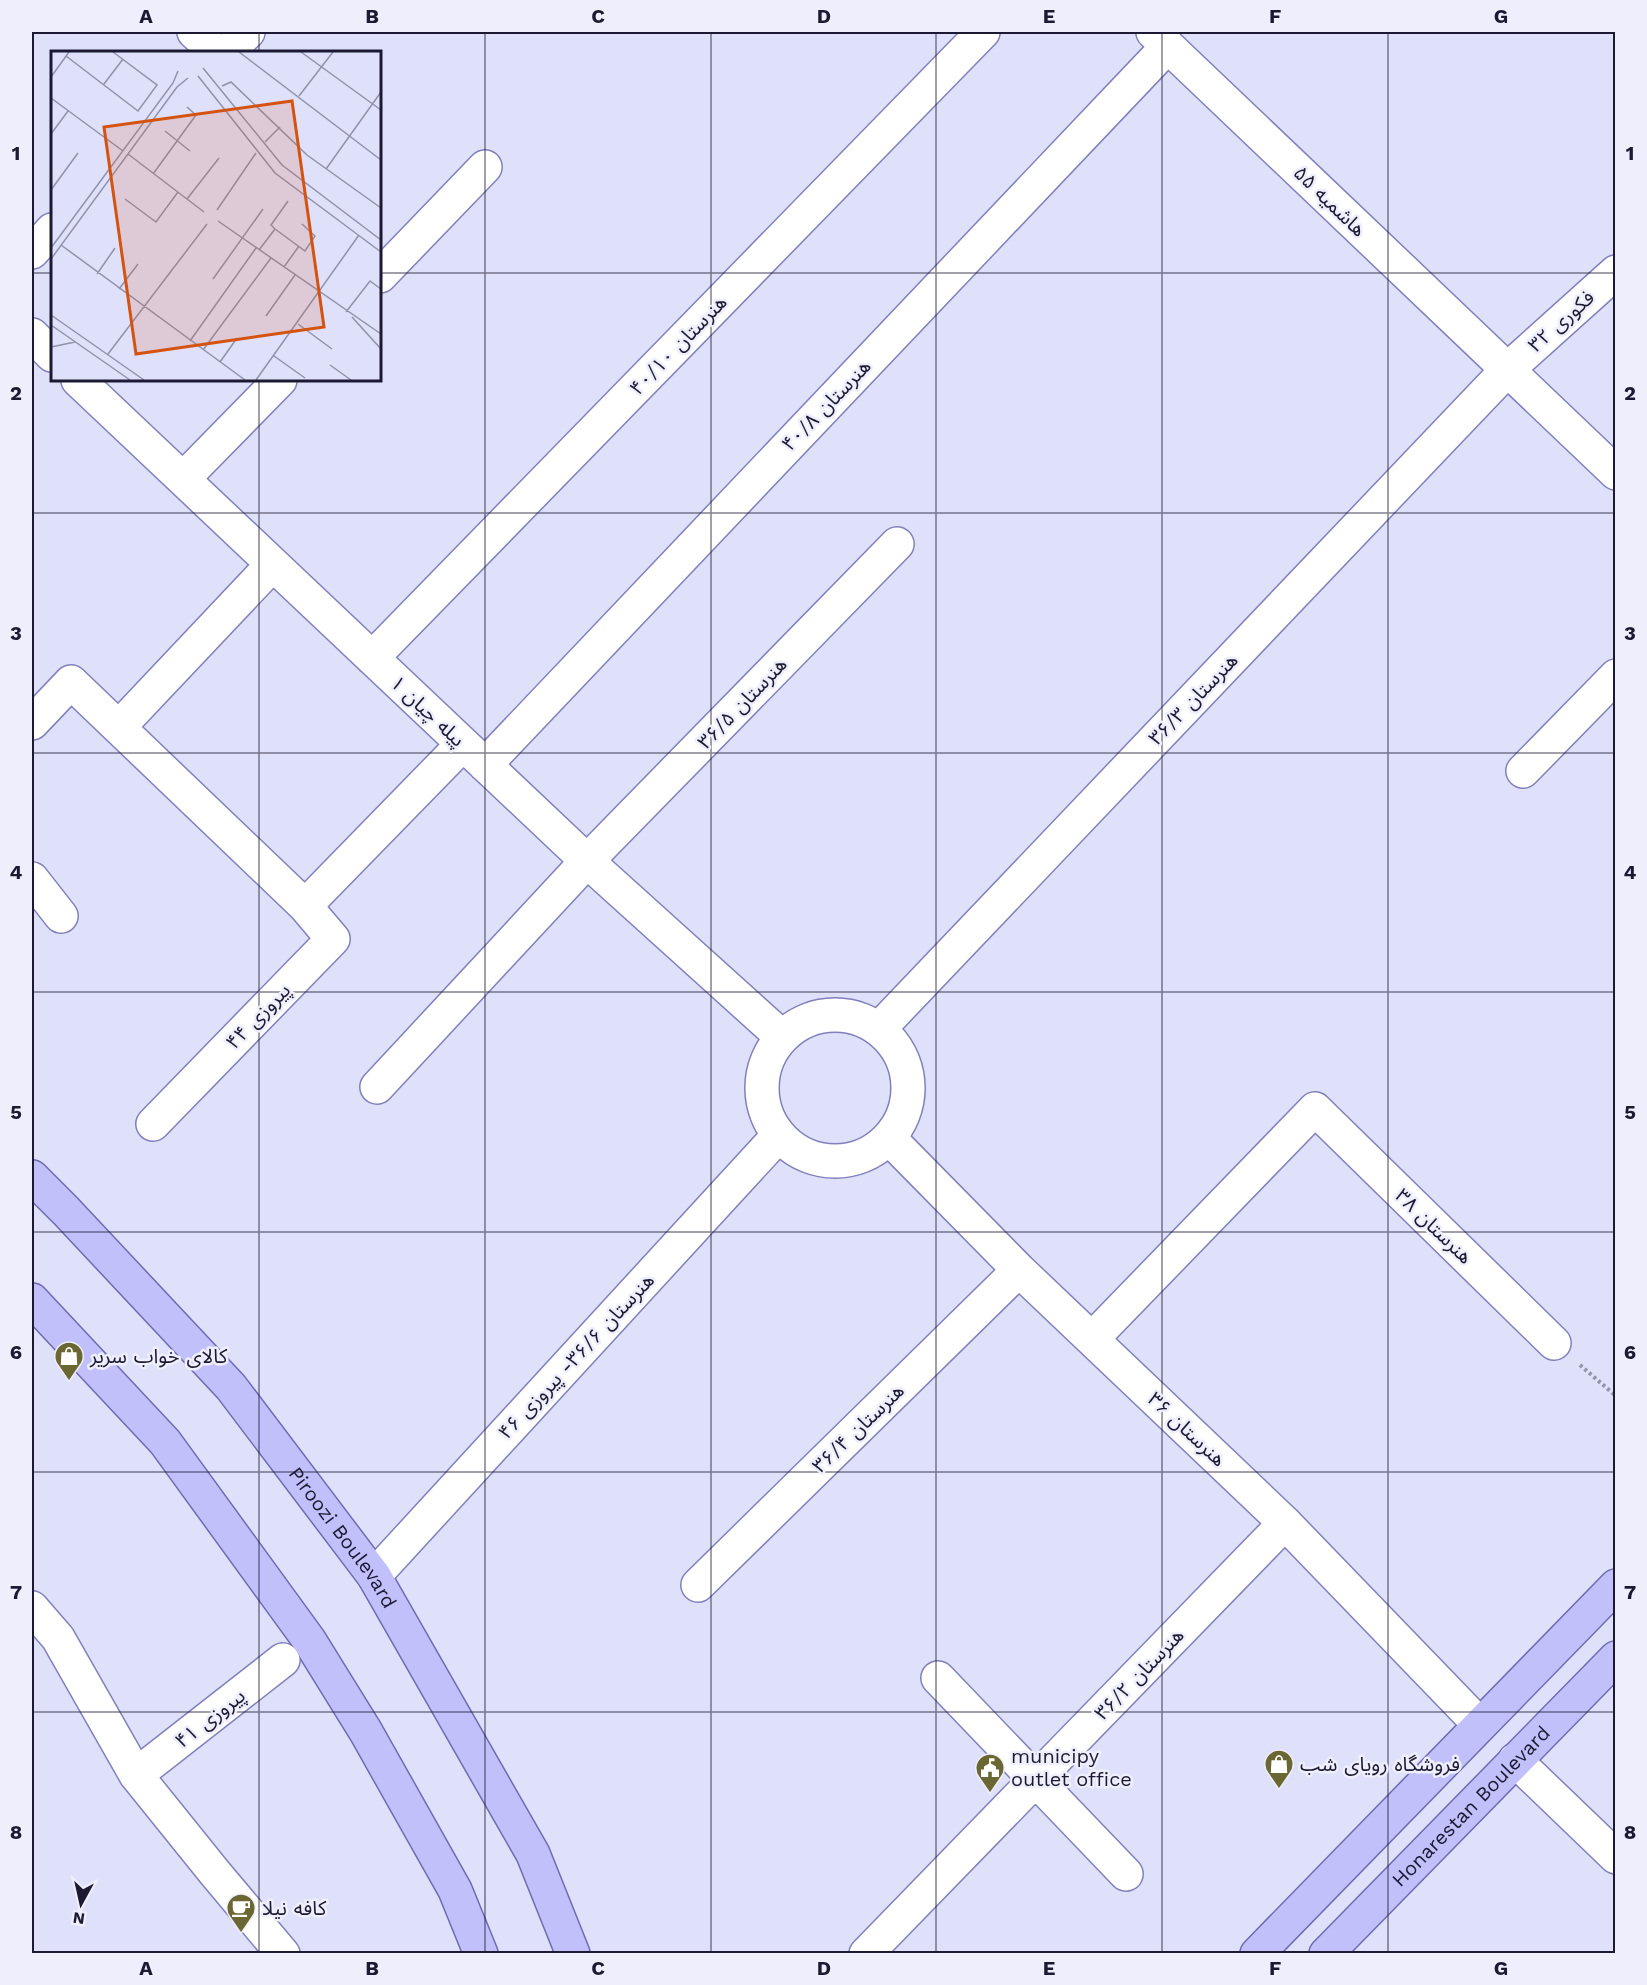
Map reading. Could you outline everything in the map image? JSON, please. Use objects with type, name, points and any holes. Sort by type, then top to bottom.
[{"type":"main road","name":"Piroozi Boulevard","points":[[32,1177],[66,1210],[231,1387],[374,1576],[533,1854],[573,1953]]},
{"type":"main road","points":[[32,1300],[165,1442],[309,1640],[366,1732],[455,1890],[481,1953]]},
{"type":"main road","points":[[1257,1953],[1616,1586]]},
{"type":"main road","name":"Honarestan Boulevard","points":[[1326,1953],[1616,1658]]},
{"type":"street","points":[[194,32],[215,51]]},
{"type":"street","points":[[228,51],[248,32]]},
{"type":"street","name":"هنرستان ۴۰/۱۰","points":[[372,658],[984,32]]},
{"type":"street","name":"هاشمیه ۵۵","points":[[1160,39],[1616,473]]},
{"type":"street","name":"هنرستان ۴۰/۸","points":[[305,906],[474,754],[1160,39]]},
{"type":"street","points":[[381,275],[485,168]]},
{"type":"street","points":[[32,252],[51,231]]},
{"type":"street","name":"فکوری ۳۲","points":[[1507,370],[1616,272]]},
{"type":"street","points":[[32,335],[51,354]]},
{"type":"street","name":"هنرستان ۳۶/۳","points":[[879,1029],[1507,370]]},
{"type":"street","name":"پیله چیان ۱","points":[[79,381],[587,861],[782,1037]]},
{"type":"street","points":[[183,479],[279,381]]},
{"type":"street","name":"هنرستان ۳۶/۵","points":[[377,1087],[587,861],[897,544]]},
{"type":"street","points":[[119,727],[273,564]]},
{"type":"street","points":[[1523,771],[1616,676]]},
{"type":"street","points":[[32,723],[71,682],[305,906]]},
{"type":"street","points":[[32,879],[61,916]]},
{"type":"street","name":"پیروزی ۴۴","points":[[153,1124],[333,939],[305,906]]},
{"type":"street","points":[[839,1014],[860,1019],[879,1029],[896,1047],[907,1069],[909,1094],[903,1118],[889,1138],[869,1153],[846,1161],[821,1161],[798,1152],[779,1136],[767,1117],[761,1096],[762,1075],[769,1054],[782,1037],[799,1024],[818,1016],[839,1014]]},
{"type":"street","name":"هنرستان ۳۸","points":[[1092,1339],[1315,1109],[1554,1343]]},
{"type":"street","name":"هنرستان ۳۶/۶- پیروزی ۴۶","points":[[374,1576],[779,1136]]},
{"type":"street","name":"هنرستان ۳۶","points":[[889,1138],[1019,1270],[1285,1523],[1480,1725]]},
{"type":"street","name":"هنرستان ۳۶/۴","points":[[698,1585],[1019,1270]]},
{"type":"street","name":"هنرستان ۳۶/۲","points":[[866,1953],[1285,1523]]},
{"type":"street","points":[[32,1608],[58,1638],[136,1775],[283,1953]]},
{"type":"street","name":"پیروزی ۴۱","points":[[136,1775],[283,1660]]},
{"type":"street","points":[[938,1678],[1126,1874]]},
{"type":"street","points":[[1515,1760],[1616,1857]]},
{"type":"path","points":[[1554,1343],[1616,1396]]},
{"type":"place","name":"کالای خواب سریر","points":[[69,1382]]},
{"type":"place","name":"فروشگاه رویای شب","points":[[1279,1790]]},
{"type":"place","name":"municipy outlet office","points":[[990,1794]]},
{"type":"place","name":"کافه نیلا","points":[[241,1934]]}]
